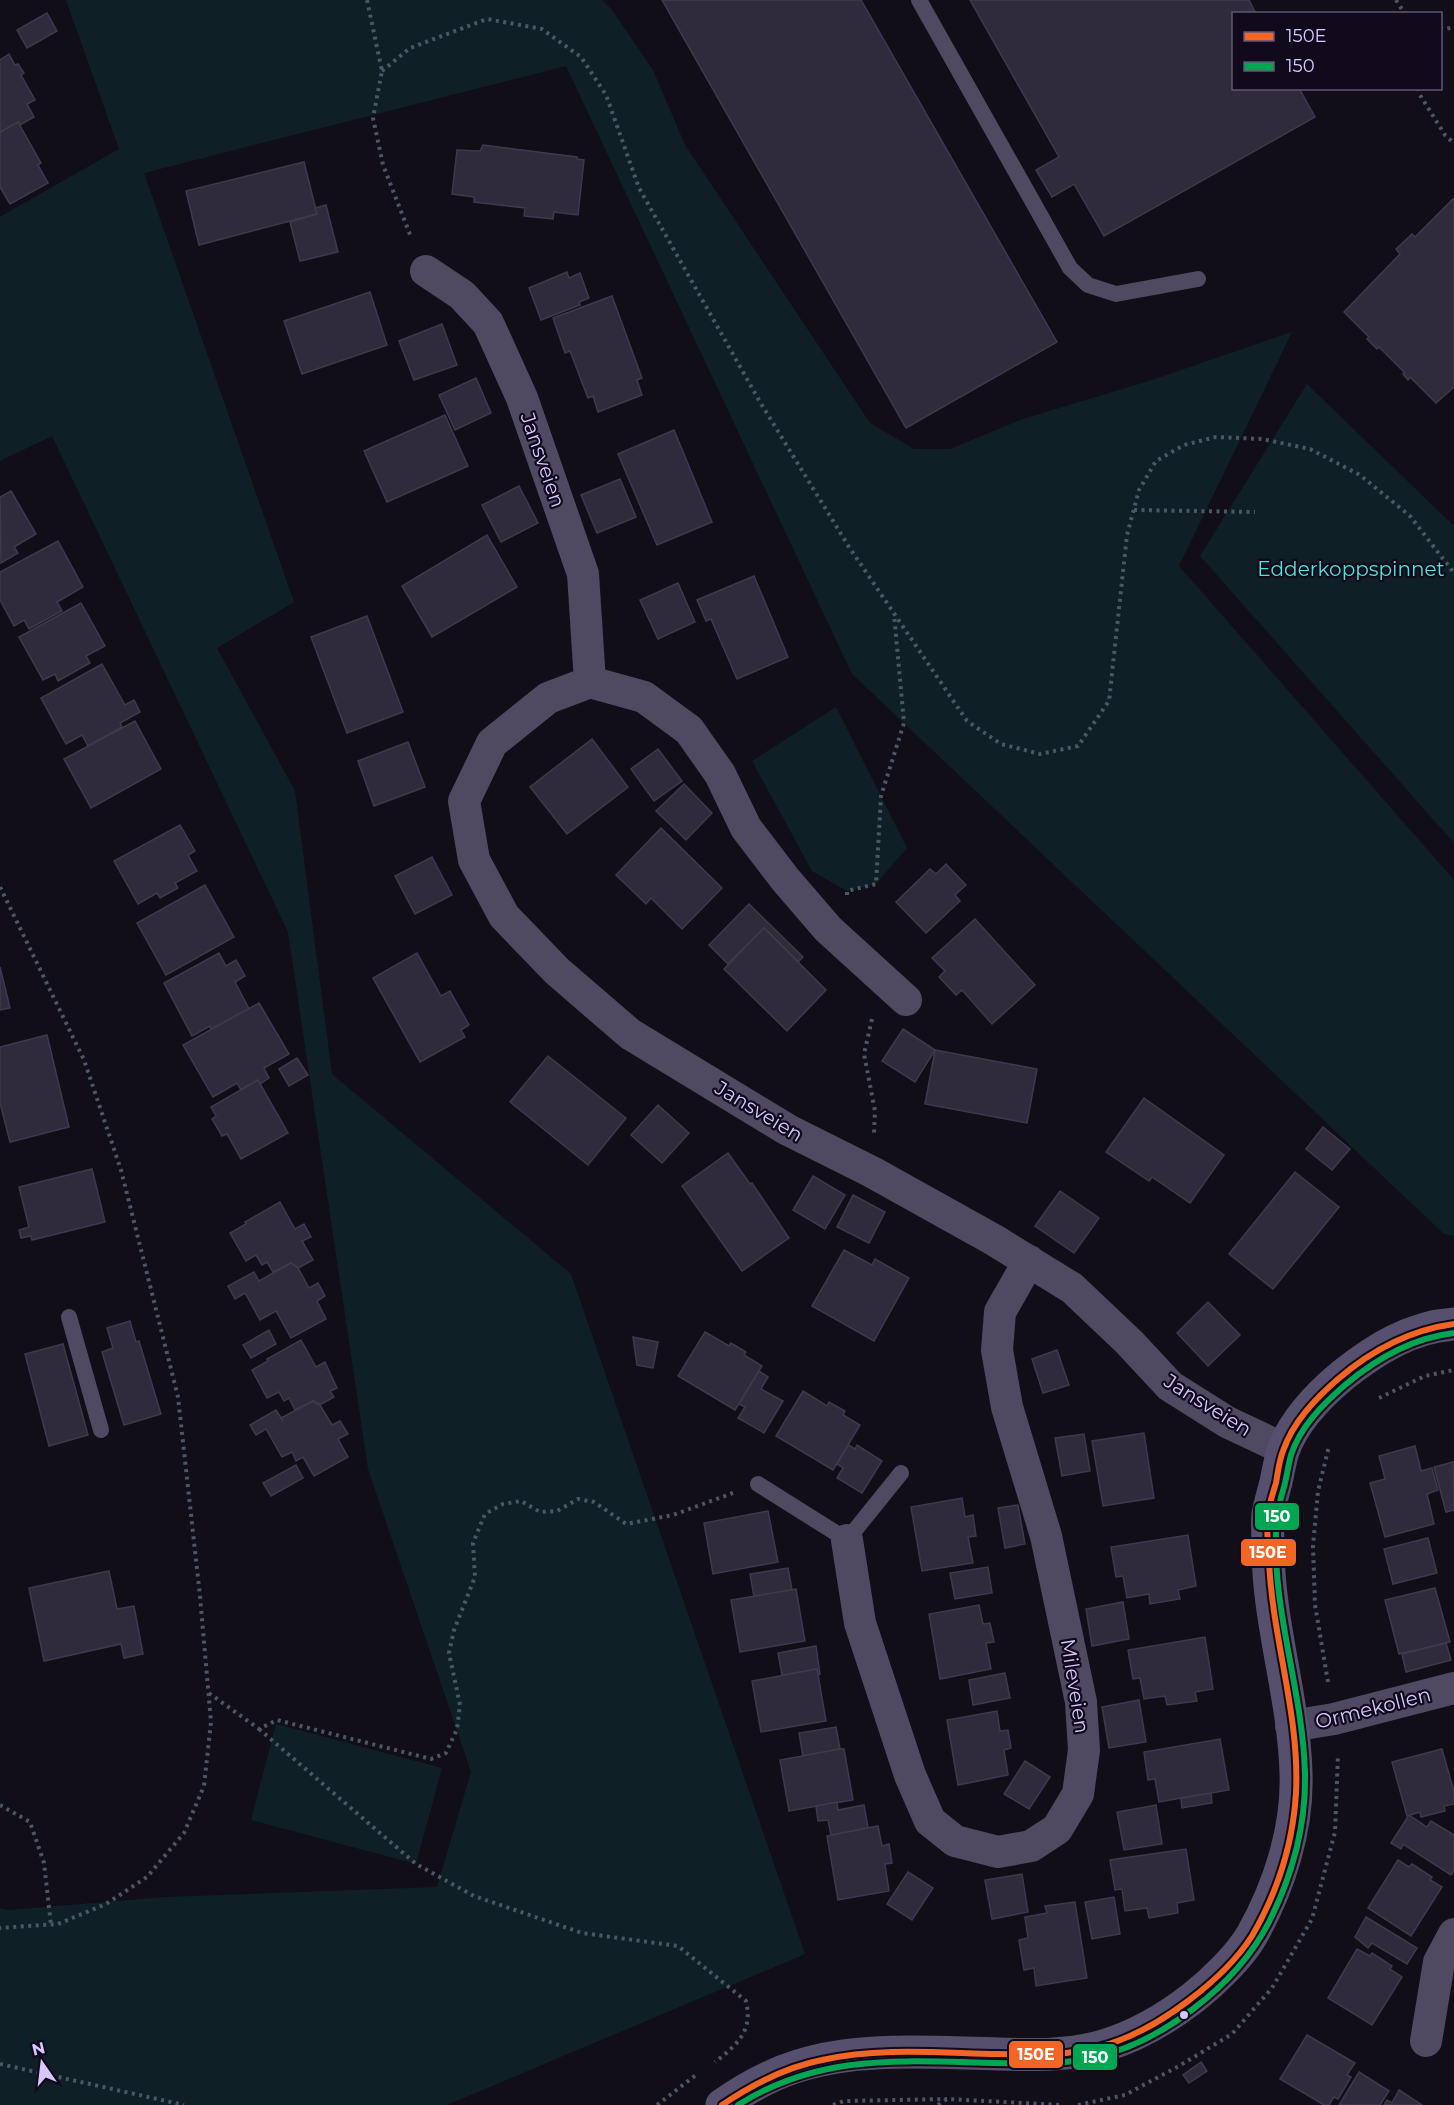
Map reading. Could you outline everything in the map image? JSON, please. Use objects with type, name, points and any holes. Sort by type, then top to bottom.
[{"type":"street","name":"Jansveien","points":[[426,271],[462,295],[488,322],[522,398],[583,574],[590,682],[548,698],[492,743],[464,801],[474,860],[504,916],[557,971],[630,1034],[788,1130],[872,1172],[1072,1288],[1129,1342],[1170,1386],[1227,1422],[1284,1449]]},
{"type":"street","points":[[590,682],[644,698],[689,730],[720,774],[746,828],[785,879],[828,929],[906,1000]]},
{"type":"street","name":"Mileveien","points":[[847,1540],[860,1623],[909,1774],[930,1821],[955,1841],[998,1852],[1031,1846],[1057,1829],[1078,1794],[1084,1750],[1081,1701],[1046,1536],[1007,1407],[997,1350],[1000,1312],[1029,1261]]},
{"type":"street","points":[[723,2105],[771,2076],[799,2066],[835,2058],[884,2054],[1055,2055],[1102,2047],[1168,2018],[1211,1983],[1250,1939],[1274,1892],[1287,1849],[1293,1815],[1296,1775],[1292,1726],[1268,1564],[1268,1515],[1284,1449],[1307,1408],[1365,1358],[1402,1336],[1441,1325],[1454,1324]]},
{"type":"street","name":"Ormekollen","points":[[1292,1726],[1334,1719],[1454,1688]]},
{"type":"street","points":[[1426,2041],[1439,1962],[1454,1934]]},
{"type":"lane","points":[[919,0],[1070,268],[1088,285],[1116,294],[1198,279]]},
{"type":"lane","points":[[69,1317],[101,1430]]},
{"type":"lane","points":[[758,1484],[847,1540],[901,1473]]},
{"type":"path","points":[[367,0],[382,71],[373,118],[383,165],[398,207],[426,271]]},
{"type":"path","points":[[382,71],[410,48],[487,20],[542,29],[580,57],[606,95],[639,188],[760,402],[849,547],[967,721],[1001,744],[1040,754],[1078,746],[1109,701],[1127,536],[1139,490],[1156,461],[1184,446],[1216,437],[1262,439],[1310,449],[1360,475],[1410,516],[1454,573]]},
{"type":"path","points":[[1419,90],[1445,135],[1454,143]]},
{"type":"path","points":[[1134,510],[1255,512]]},
{"type":"path","points":[[851,949],[847,891],[876,884],[881,796],[904,723],[894,614]]},
{"type":"path","points":[[0,887],[84,1060],[121,1170],[178,1397],[211,1722],[204,1786],[184,1833],[147,1877],[106,1904],[58,1924],[0,1928]]},
{"type":"path","points":[[872,1172],[875,1111],[864,1054],[882,977]]},
{"type":"path","points":[[259,1729],[277,1720],[431,1759],[446,1754],[457,1729],[460,1705],[449,1653],[454,1630],[476,1576],[473,1543],[485,1514],[503,1504],[521,1501],[540,1512],[557,1511],[578,1499],[594,1502],[626,1524],[673,1515],[758,1484]]},
{"type":"path","points":[[209,1693],[259,1729],[417,1864],[474,1896],[582,1933],[678,1946],[746,2001],[749,2014],[747,2029],[729,2050],[713,2063]]},
{"type":"path","points":[[0,1805],[30,1822],[44,1863],[51,1924]]},
{"type":"path","points":[[0,2064],[184,2105]]},
{"type":"path","points":[[938,2105],[947,2099]]},
{"type":"path","points":[[833,2105],[844,2101],[947,2099],[1061,2105]]},
{"type":"green space","points":[[66,0],[602,0],[612,10],[653,70],[685,145],[870,423],[914,449],[950,449],[1023,419],[1152,380],[1292,332],[1179,566],[1454,880],[1454,1236],[1444,1234],[852,674],[566,66],[144,173],[294,602],[217,648],[295,791],[332,1074],[571,1274],[805,1954],[447,2105],[0,2105],[0,1908],[8,1910],[165,1897],[437,1887],[471,1772],[368,1469],[288,932],[52,436],[0,461],[0,217],[119,149]]},
{"type":"green space","name":"Edderkoppspinnet","points":[[1307,384],[1454,526],[1454,843],[1200,556]]},
{"type":"green space","points":[[836,707],[907,848],[876,884],[847,891],[812,871],[752,761]]},
{"type":"green space","points":[[276,1724],[442,1768],[416,1864],[251,1820]]},
{"type":"building","points":[[662,0],[861,0],[1057,342],[906,428]]},
{"type":"building","points":[[970,0],[1249,0],[1255,12],[1232,12],[1232,90],[1300,90],[1315,117],[1104,236],[1074,184],[1052,197],[1036,170],[1059,157]]},
{"type":"building","points":[[47,13],[57,31],[27,48],[17,30]]},
{"type":"building","points":[[9,54],[15,65],[18,64],[24,73],[21,75],[35,100],[27,104],[34,117],[20,125],[18,122],[0,132],[0,60]]},
{"type":"building","points":[[18,122],[41,163],[38,165],[48,183],[10,204],[0,187],[0,132]]},
{"type":"building","points":[[483,145],[577,157],[577,159],[584,160],[578,215],[554,212],[553,219],[524,216],[525,208],[474,202],[474,197],[452,194],[457,150],[480,151]]},
{"type":"building","points":[[304,162],[317,214],[199,245],[186,191]]},
{"type":"building","points":[[1454,198],[1454,387],[1436,403],[1410,377],[1408,380],[1403,374],[1405,373],[1379,347],[1377,349],[1367,339],[1369,337],[1344,312],[1400,254],[1396,249],[1412,234],[1415,237]]},
{"type":"building","points":[[326,205],[338,252],[300,261],[290,222],[317,214],[315,208]]},
{"type":"building","points":[[567,272],[569,278],[580,273],[589,298],[579,302],[580,305],[541,320],[529,288]]},
{"type":"building","points":[[370,292],[387,345],[302,374],[284,321]]},
{"type":"building","points":[[612,296],[642,378],[637,380],[642,395],[598,412],[593,396],[588,398],[570,351],[565,353],[553,318]]},
{"type":"building","points":[[442,324],[457,365],[414,380],[399,341]]},
{"type":"building","points":[[476,378],[491,413],[455,430],[439,395]]},
{"type":"building","points":[[445,415],[468,466],[387,502],[364,451]]},
{"type":"building","points":[[674,430],[712,522],[657,545],[618,454]]},
{"type":"building","points":[[620,479],[636,517],[597,533],[581,495]]},
{"type":"building","points":[[519,486],[538,523],[501,542],[482,505]]},
{"type":"building","points":[[11,491],[36,534],[14,547],[18,553],[1,563],[0,497]]},
{"type":"building","points":[[487,535],[517,587],[432,637],[402,586]]},
{"type":"building","points":[[58,541],[83,587],[57,602],[62,611],[29,629],[24,620],[14,626],[0,600],[0,572]]},
{"type":"building","points":[[754,576],[788,657],[737,679],[711,619],[706,621],[697,600]]},
{"type":"building","points":[[678,583],[695,622],[658,639],[640,600]]},
{"type":"building","points":[[81,603],[105,646],[86,656],[90,663],[58,681],[55,674],[43,680],[19,637]]},
{"type":"building","points":[[367,616],[403,712],[347,733],[311,637]]},
{"type":"building","points":[[102,664],[125,705],[134,700],[140,712],[120,723],[122,727],[88,746],[82,735],[66,744],[41,698]]},
{"type":"building","points":[[135,721],[161,769],[91,808],[64,759]]},
{"type":"building","points":[[592,739],[628,787],[567,834],[530,787]]},
{"type":"building","points":[[408,742],[425,787],[374,806],[358,761]]},
{"type":"building","points":[[658,749],[682,781],[654,801],[631,769]]},
{"type":"building","points":[[684,784],[712,813],[686,840],[656,811]]},
{"type":"building","points":[[180,825],[195,851],[188,855],[197,871],[175,883],[178,888],[160,898],[157,893],[138,904],[114,861]]},
{"type":"building","points":[[661,828],[722,888],[682,929],[651,898],[646,904],[616,875]]},
{"type":"building","points":[[432,857],[452,895],[415,914],[395,876]]},
{"type":"building","points":[[946,864],[966,885],[955,895],[960,901],[926,933],[896,902],[930,869],[936,874]]},
{"type":"building","points":[[205,885],[234,937],[166,975],[137,923]]},
{"type":"building","points":[[749,904],[803,957],[798,962],[764,928],[728,964],[709,945]]},
{"type":"building","points":[[975,919],[1035,985],[992,1024],[962,990],[956,995],[939,977],[945,971],[932,958]]},
{"type":"building","points":[[764,928],[826,990],[787,1031],[724,969]]},
{"type":"building","points":[[219,953],[226,966],[236,960],[245,976],[235,982],[249,1009],[211,1029],[210,1026],[192,1036],[164,983]]},
{"type":"building","points":[[417,953],[441,996],[450,991],[469,1025],[461,1030],[465,1037],[420,1062],[373,978]]},
{"type":"building","points":[[0,967],[10,1008],[0,1010]]},
{"type":"building","points":[[259,1003],[289,1054],[264,1068],[269,1078],[260,1084],[258,1080],[241,1090],[237,1083],[213,1097],[183,1045]]},
{"type":"building","points":[[903,1029],[935,1050],[915,1082],[882,1061]]},
{"type":"building","points":[[47,1035],[69,1127],[10,1142],[0,1103],[0,1047]]},
{"type":"building","points":[[935,1050],[1037,1069],[1027,1123],[925,1104]]},
{"type":"building","points":[[548,1056],[626,1118],[588,1165],[510,1102]]},
{"type":"building","points":[[297,1058],[308,1075],[289,1086],[279,1069]]},
{"type":"building","points":[[258,1080],[288,1133],[241,1159],[227,1134],[222,1136],[212,1119],[216,1116],[211,1107]]},
{"type":"building","points":[[1144,1098],[1224,1155],[1190,1203],[1152,1177],[1149,1181],[1106,1152]]},
{"type":"building","points":[[658,1105],[689,1133],[662,1163],[631,1135]]},
{"type":"building","points":[[1323,1127],[1350,1149],[1332,1170],[1306,1149]]},
{"type":"building","points":[[728,1153],[750,1184],[752,1183],[789,1238],[742,1271],[682,1186]]},
{"type":"building","points":[[92,1169],[105,1222],[32,1240],[31,1236],[21,1238],[19,1230],[29,1227],[19,1187]]},
{"type":"building","points":[[1295,1172],[1339,1207],[1273,1289],[1229,1254]]},
{"type":"building","points":[[813,1176],[845,1195],[825,1229],[793,1210]]},
{"type":"building","points":[[1060,1191],[1099,1218],[1074,1253],[1035,1226]]},
{"type":"building","points":[[853,1195],[885,1212],[869,1243],[837,1227]]},
{"type":"building","points":[[280,1202],[295,1229],[304,1224],[311,1237],[302,1241],[313,1260],[298,1268],[291,1263],[273,1272],[267,1262],[262,1265],[256,1255],[246,1261],[230,1233]]},
{"type":"building","points":[[844,1250],[872,1265],[875,1259],[909,1278],[874,1341],[812,1306]]},
{"type":"building","points":[[291,1263],[298,1268],[309,1288],[318,1283],[325,1296],[317,1301],[326,1319],[291,1338],[276,1311],[260,1320],[245,1293],[235,1299],[228,1286],[254,1272],[259,1281]]},
{"type":"building","points":[[1208,1302],[1240,1335],[1208,1366],[1177,1333]]},
{"type":"building","points":[[130,1321],[136,1342],[139,1341],[161,1414],[124,1425],[102,1352],[113,1348],[107,1328]]},
{"type":"building","points":[[269,1330],[276,1344],[251,1358],[243,1345]]},
{"type":"building","points":[[705,1332],[729,1346],[731,1343],[746,1352],[744,1355],[762,1366],[735,1410],[678,1376]]},
{"type":"building","points":[[633,1337],[658,1342],[653,1368],[637,1365]]},
{"type":"building","points":[[301,1340],[316,1367],[325,1362],[337,1388],[330,1391],[334,1397],[320,1405],[313,1401],[295,1410],[289,1398],[284,1401],[279,1392],[267,1398],[252,1370]]},
{"type":"building","points":[[63,1344],[88,1435],[49,1446],[25,1354]]},
{"type":"building","points":[[1057,1350],[1069,1385],[1043,1393],[1032,1359]]},
{"type":"building","points":[[759,1371],[768,1377],[761,1389],[783,1401],[764,1433],[738,1418],[745,1407],[739,1404]]},
{"type":"building","points":[[803,1391],[827,1406],[829,1402],[845,1411],[843,1415],[860,1425],[833,1470],[776,1436]]},
{"type":"building","points":[[313,1401],[320,1405],[332,1425],[340,1421],[348,1434],[338,1439],[348,1457],[314,1476],[303,1457],[296,1461],[292,1452],[282,1457],[266,1429],[256,1435],[250,1425],[276,1410],[281,1418]]},
{"type":"building","points":[[1144,1433],[1154,1498],[1103,1506],[1092,1441]]},
{"type":"building","points":[[1084,1434],[1090,1471],[1062,1476],[1055,1438]]},
{"type":"building","points":[[848,1445],[855,1449],[857,1445],[882,1461],[862,1493],[837,1478],[843,1468],[837,1464]]},
{"type":"building","points":[[1415,1446],[1421,1471],[1432,1468],[1438,1490],[1427,1494],[1434,1524],[1385,1537],[1370,1483],[1385,1479],[1379,1456]]},
{"type":"building","points":[[1453,1462],[1454,1510],[1446,1512],[1434,1467]]},
{"type":"building","points":[[296,1465],[303,1478],[271,1496],[263,1483]]},
{"type":"building","points":[[962,1498],[965,1517],[973,1515],[976,1536],[968,1537],[973,1563],[922,1571],[911,1507]]},
{"type":"building","points":[[1018,1505],[1025,1544],[1005,1548],[998,1508]]},
{"type":"building","points":[[768,1511],[778,1562],[713,1574],[704,1523]]},
{"type":"building","points":[[1188,1535],[1196,1586],[1178,1590],[1180,1599],[1150,1604],[1149,1594],[1127,1598],[1123,1576],[1116,1577],[1111,1547]]},
{"type":"building","points":[[1428,1538],[1437,1573],[1393,1584],[1384,1549]]},
{"type":"building","points":[[988,1567],[992,1593],[955,1599],[950,1573]]},
{"type":"building","points":[[788,1568],[792,1590],[754,1597],[750,1574]]},
{"type":"building","points":[[109,1571],[117,1609],[134,1606],[143,1654],[124,1658],[121,1644],[44,1661],[29,1588]]},
{"type":"building","points":[[1435,1588],[1450,1642],[1399,1654],[1385,1600]]},
{"type":"building","points":[[796,1589],[805,1641],[740,1652],[731,1600]]},
{"type":"building","points":[[1123,1602],[1129,1639],[1092,1646],[1086,1609]]},
{"type":"building","points":[[979,1605],[983,1624],[990,1623],[994,1642],[986,1643],[991,1669],[940,1679],[929,1614]]},
{"type":"building","points":[[1205,1637],[1213,1689],[1195,1692],[1197,1701],[1167,1705],[1165,1696],[1144,1699],[1140,1678],[1133,1679],[1128,1650]]},
{"type":"building","points":[[1446,1643],[1451,1660],[1406,1672],[1402,1654]]},
{"type":"building","points":[[816,1646],[820,1674],[818,1675],[817,1669],[782,1675],[778,1653]]},
{"type":"building","points":[[817,1669],[826,1721],[761,1732],[752,1681]]},
{"type":"building","points":[[1005,1673],[1010,1698],[973,1705],[969,1680]]},
{"type":"building","points":[[1139,1700],[1146,1742],[1109,1748],[1102,1707]]},
{"type":"building","points":[[997,1711],[1000,1731],[1008,1730],[1011,1748],[1004,1750],[1008,1775],[958,1785],[947,1720]]},
{"type":"building","points":[[836,1727],[840,1749],[803,1756],[799,1733]]},
{"type":"building","points":[[1220,1739],[1229,1790],[1159,1802],[1155,1779],[1148,1780],[1144,1752]]},
{"type":"building","points":[[844,1749],[853,1800],[789,1811],[780,1760]]},
{"type":"building","points":[[1442,1749],[1454,1792],[1454,1804],[1444,1806],[1445,1811],[1421,1817],[1420,1812],[1407,1816],[1392,1762]]},
{"type":"building","points":[[1025,1761],[1050,1777],[1029,1809],[1004,1794]]},
{"type":"building","points":[[1211,1793],[1212,1803],[1182,1808],[1181,1798]]},
{"type":"building","points":[[837,1802],[838,1810],[864,1805],[868,1828],[831,1835],[828,1820],[818,1821],[816,1806]]},
{"type":"building","points":[[1156,1805],[1162,1844],[1124,1850],[1117,1812]]},
{"type":"building","points":[[1409,1815],[1427,1827],[1431,1821],[1454,1835],[1454,1870],[1451,1875],[1403,1844],[1401,1849],[1391,1843]]},
{"type":"building","points":[[878,1826],[882,1846],[889,1844],[892,1863],[885,1864],[889,1891],[838,1900],[827,1836]]},
{"type":"building","points":[[1186,1849],[1194,1900],[1177,1903],[1178,1913],[1149,1918],[1147,1908],[1125,1911],[1122,1889],[1115,1890],[1110,1860]]},
{"type":"building","points":[[1398,1860],[1409,1867],[1412,1864],[1432,1877],[1430,1880],[1442,1887],[1411,1936],[1368,1908]]},
{"type":"building","points":[[908,1872],[933,1888],[912,1920],[887,1904]]},
{"type":"building","points":[[1022,1874],[1028,1912],[992,1919],[985,1880]]},
{"type":"building","points":[[1114,1897],[1120,1934],[1092,1939],[1085,1902]]},
{"type":"building","points":[[1075,1902],[1087,1978],[1036,1986],[1034,1968],[1024,1970],[1019,1940],[1028,1938],[1025,1917],[1047,1913],[1045,1906]]},
{"type":"building","points":[[1366,1917],[1417,1948],[1407,1964],[1372,1943],[1368,1948],[1355,1937]]},
{"type":"building","points":[[1357,1949],[1370,1956],[1372,1953],[1392,1966],[1390,1969],[1402,1977],[1372,2025],[1328,1998]]},
{"type":"building","points":[[1307,2035],[1355,2063],[1347,2075],[1351,2077],[1338,2099],[1334,2097],[1329,2105],[1324,2105],[1280,2079]]},
{"type":"building","points":[[1201,2062],[1207,2071],[1189,2083],[1183,2075]]},
{"type":"building","points":[[1359,2072],[1389,2091],[1380,2105],[1339,2105]]},
{"type":"building","points":[[1399,2090],[1422,2105],[1384,2105],[1387,2100],[1392,2103]]},
{"type":"transit line","name":"150E","points":[[722,2105],[758,2083],[783,2072],[809,2063],[844,2056],[888,2052],[1021,2055],[1067,2053],[1103,2046],[1129,2037],[1166,2017],[1206,1987],[1231,1963],[1252,1936],[1269,1903],[1287,1849],[1294,1812],[1296,1793],[1294,1735],[1271,1589],[1267,1537],[1271,1499],[1287,1440],[1313,1403],[1364,1359],[1407,1336],[1454,1324]]},
{"type":"transit line","name":"150","points":[[738,2105],[769,2088],[800,2076],[831,2068],[926,2061],[1042,2064],[1104,2055],[1144,2040],[1170,2025],[1205,2000],[1236,1970],[1262,1935],[1277,1905],[1291,1868],[1303,1812],[1305,1793],[1303,1742],[1282,1614],[1276,1550],[1278,1510],[1291,1455],[1300,1435],[1313,1417],[1357,1375],[1382,1358],[1409,1345],[1424,1339],[1454,1333]]}]
